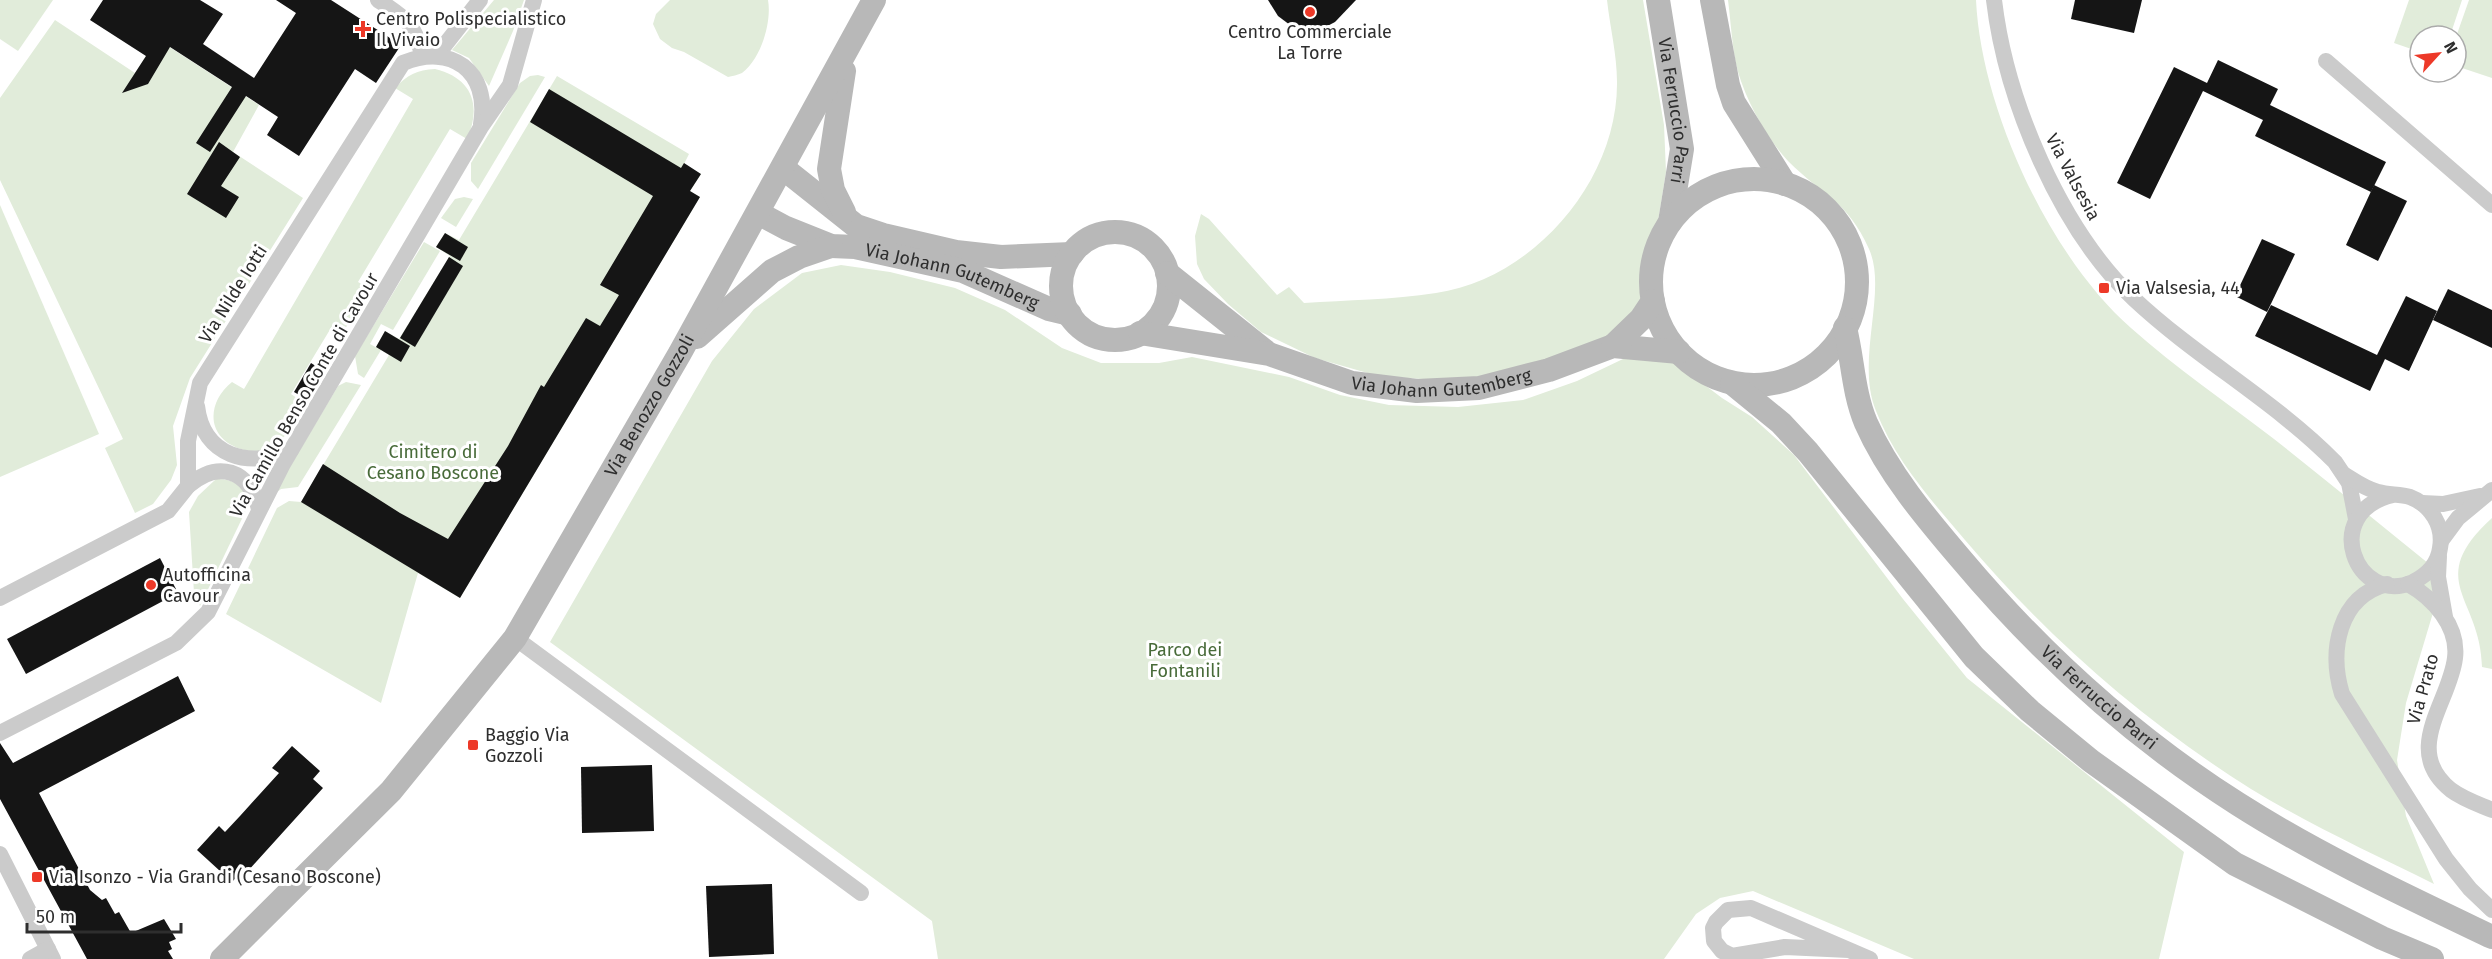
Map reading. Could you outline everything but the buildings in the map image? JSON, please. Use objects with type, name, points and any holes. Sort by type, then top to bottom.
[{"type":"street","points":[[378,0],[408,19],[429,55],[460,62],[477,80],[484,103],[481,127]]},
{"type":"street","name":"Via Nilde Iotti","points":[[188,486],[188,441],[200,383],[403,63],[429,55],[480,0]]},
{"type":"street","name":"Via Camillo Benso Conte di Cavour","points":[[0,734],[176,643],[193,630],[208,612],[221,590],[259,508],[291,450],[481,127],[510,85],[534,0]]},
{"type":"street","name":"Via Benozzo Gozzoli","points":[[268,916],[391,791],[515,638],[680,353],[874,0]]},
{"type":"street","name":"Via Ferruccio Parri","points":[[1658,0],[1682,149],[1670,222],[1654,256],[1651,281],[1653,301],[1663,330],[1679,352],[1708,374],[1732,383],[1781,423],[1974,657],[2048,725],[2138,796],[2235,864],[2382,938],[2432,959]]},
{"type":"street","points":[[1712,0],[1734,103],[1785,184]]},
{"type":"street","name":"Via Valsesia","points":[[1994,0],[1997,22],[2024,126],[2065,210],[2088,244],[2134,298],[2325,451],[2345,475],[2365,488],[2409,497],[2422,503],[2443,504],[2489,491]]},
{"type":"street","points":[[847,51],[829,169],[833,190],[848,219]]},
{"type":"street","points":[[2326,61],[2492,205]]},
{"type":"street","name":"Via Johann Gutemberg","points":[[783,168],[856,226],[883,235],[956,252],[1001,257],[1072,254]]},
{"type":"street","name":"Via Ferruccio Parri","points":[[1670,222],[1689,203],[1722,184],[1759,180],[1785,184],[1808,195],[1828,211],[1848,243],[1856,280],[1853,306],[1845,328],[1826,355],[1797,376],[1770,384],[1732,383]]},
{"type":"street","name":"Via Johann Gutemberg","points":[[758,213],[786,228],[831,246],[855,247],[963,271],[1049,309],[1070,314]]},
{"type":"street","name":"Via Johann Gutemberg","points":[[1269,354],[1167,273],[1154,248],[1137,237],[1112,232],[1092,237],[1072,254],[1065,265],[1062,285],[1070,314],[1080,326],[1097,336],[1117,339],[1140,333],[1269,354],[1352,383],[1417,391],[1479,388],[1549,370],[1613,346],[1641,319],[1653,301]]},
{"type":"street","name":"Via Johann Gutemberg","points":[[680,353],[772,271],[799,257],[831,246]]},
{"type":"street","points":[[1140,333],[1150,326],[1163,310],[1168,291],[1167,273]]},
{"type":"street","name":"Via Ferruccio Parri","points":[[1845,328],[1859,406],[1886,459],[1945,540],[1997,600],[2052,657],[2157,747],[2238,805],[2316,850],[2492,937]]},
{"type":"street","name":"Via Johann Gutemberg","points":[[1613,346],[1679,352]]},
{"type":"street","points":[[196,397],[198,416],[207,434],[219,448],[236,457],[264,459],[291,450]]},
{"type":"street","points":[[0,598],[168,510],[188,486],[200,476],[216,471],[231,472],[245,480],[255,493],[259,508]]},
{"type":"street","name":"Via Valsesia","points":[[2345,475],[2356,519],[2351,541],[2357,563],[2367,575],[2387,584]]},
{"type":"street","name":"Via Valsesia","points":[[2408,584],[2427,573],[2458,518],[2489,491]]},
{"type":"street","points":[[2356,519],[2365,507],[2378,498],[2393,495]]},
{"type":"street","points":[[2422,503],[2432,513],[2439,526],[2440,548]]},
{"type":"street","name":"Via Prato","points":[[2440,548],[2438,577],[2446,620],[2454,644],[2455,658],[2430,730],[2429,748],[2432,764],[2440,779],[2451,790],[2492,810]]},
{"type":"street","points":[[2408,584],[2387,584],[2363,594],[2351,606],[2343,621],[2337,662],[2342,694],[2445,859],[2469,889],[2492,910]]},
{"type":"street","name":"Via Prato","points":[[2408,584],[2428,598],[2446,620]]},
{"type":"street","points":[[515,638],[861,893]]},
{"type":"street","points":[[0,854],[50,954],[30,959]]},
{"type":"street","points":[[1849,950],[1785,947],[1732,956],[1722,951],[1714,941],[1713,928],[1728,910],[1750,908],[1849,950],[1870,959]]},
{"type":"street","points":[[222,959],[268,916]]},
{"type":"street","points":[[234,959],[268,916]]},
{"type":"green space","points":[[0,0],[53,0],[18,51],[0,39]]},
{"type":"green space","points":[[494,0],[524,0],[489,86],[469,58],[452,50]]},
{"type":"green space","points":[[670,0],[768,0],[767,29],[764,40],[749,67],[742,73],[728,77],[684,52],[672,48],[660,39],[653,24],[656,14]]},
{"type":"green space","points":[[1607,0],[1643,0],[1664,125],[1666,172],[1646,295],[1616,334],[1517,372],[1452,381],[1378,376],[1315,358],[1261,332],[1228,304],[1204,279],[1197,264],[1195,236],[1201,214],[1209,219],[1277,295],[1289,287],[1304,303],[1436,293],[1472,284],[1505,268],[1536,246],[1563,219],[1586,189],[1603,155],[1613,119],[1617,82]]},
{"type":"green space","points":[[1728,0],[1976,0],[1981,42],[1991,87],[2025,178],[2047,221],[2073,262],[2101,298],[2131,328],[2166,357],[2274,439],[2444,576],[2406,703],[2397,760],[2406,816],[2434,884],[2273,802],[2172,735],[2098,675],[2029,610],[1996,576],[1927,495],[1893,446],[1876,411],[1870,391],[1870,348],[1875,285],[1874,266],[1869,249],[1861,233],[1843,209],[1788,161],[1758,119],[1738,72]]},
{"type":"green space","points":[[2409,0],[2462,0],[2454,24],[2408,24],[2408,48],[2394,43]]},
{"type":"green space","points":[[2469,0],[2492,0],[2492,78],[2468,70],[2468,24],[2461,24]]},
{"type":"green space","points":[[55,20],[135,73],[157,39],[259,105],[233,152],[303,198],[190,378],[173,426],[177,465],[171,480],[153,504],[135,513],[105,448],[123,439],[0,180],[0,98]]},
{"type":"green space","points":[[435,69],[458,79],[470,95],[474,115],[467,139],[450,129],[358,282],[370,289],[345,329],[334,323],[291,394],[307,405],[290,430],[279,442],[264,451],[251,452],[229,444],[216,429],[214,419],[214,410],[223,390],[232,382],[244,389],[413,99],[395,88],[413,74]]},
{"type":"green space","points":[[530,76],[545,77],[478,189],[471,181],[471,163],[520,83]]},
{"type":"green space","name":"Cimitero di Cesano Boscone","points":[[557,76],[689,154],[684,164],[701,174],[690,191],[700,197],[460,598],[418,573],[381,703],[226,614],[277,508],[289,501],[301,502],[389,355],[376,347],[385,331],[399,339],[450,256],[436,247],[445,233],[459,240]]},
{"type":"green space","points":[[464,197],[473,199],[456,227],[441,218],[455,199]]},
{"type":"green space","points":[[0,205],[99,434],[0,477]]},
{"type":"green space","points":[[424,242],[440,251],[393,330],[381,324],[370,344],[381,350],[364,378],[358,374],[355,356]]},
{"type":"green space","name":"Parco dei Fontanili","points":[[841,265],[890,272],[955,288],[1005,310],[1062,348],[1101,363],[1159,363],[1192,357],[1289,377],[1340,395],[1389,405],[1458,407],[1523,400],[1577,381],[1623,359],[1654,354],[1677,364],[1752,417],[1794,455],[1903,599],[1967,678],[2184,852],[2159,959],[1914,959],[1753,891],[1720,898],[1696,914],[1664,959],[938,959],[932,921],[550,642],[712,361],[754,309],[802,273]]},
{"type":"green space","points":[[346,382],[361,385],[298,487],[281,489],[273,495],[338,386]]},
{"type":"green space","points":[[216,479],[229,480],[238,485],[249,504],[200,606],[194,593],[189,512],[198,496]]},
{"type":"green space","points":[[2492,518],[2492,669],[2482,667],[2479,643],[2458,574],[2461,558],[2472,540]]},
{"type":"place","name":"Centro Commerciale La Torre","points":[[1310,12]]},
{"type":"place","name":"Centro Polispecialistico Il Vivaio","points":[[363,29]]},
{"type":"place","name":"Via Valsesia, 44","points":[[2104,288]]},
{"type":"place","name":"Autofficina Cavour","points":[[151,585]]},
{"type":"place","name":"Baggio Via Gozzoli","points":[[473,745]]},
{"type":"place","name":"Via Isonzo - Via Grandi (Cesano Boscone)","points":[[37,877]]}]
